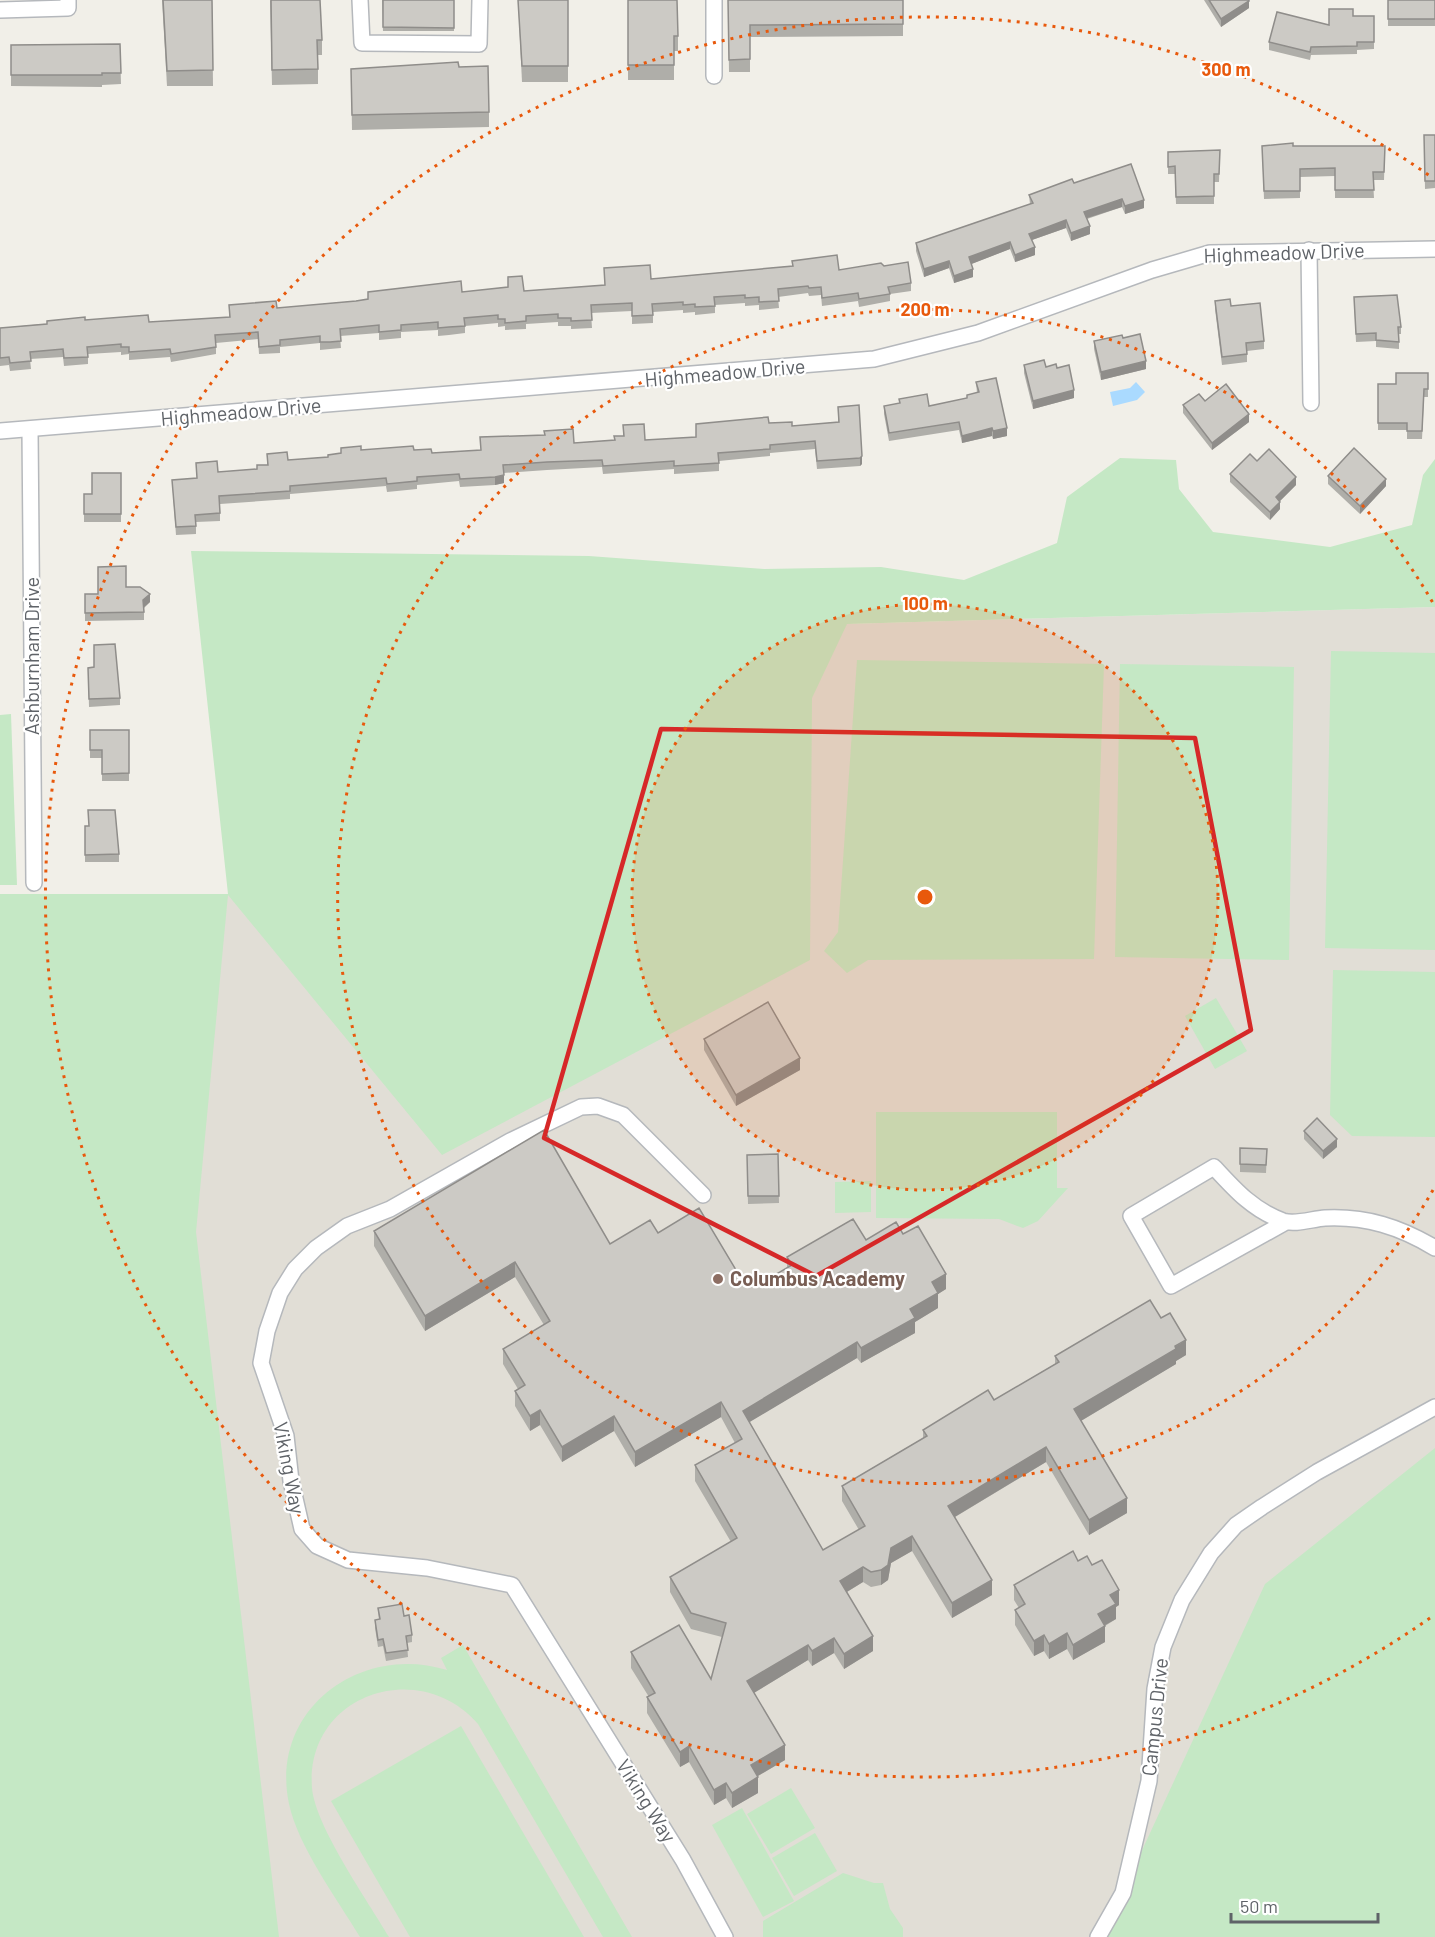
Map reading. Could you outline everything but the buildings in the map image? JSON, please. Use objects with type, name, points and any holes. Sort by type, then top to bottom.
[{"type":"street","points":[[0,10],[68,8],[68,0]]},
{"type":"street","points":[[360,0],[362,43],[479,44],[480,0]]},
{"type":"street","points":[[714,0],[714,76]]},
{"type":"street","name":"Highmeadow Drive","points":[[0,430],[30,430],[874,359],[978,333],[1193,257],[1228,252],[1435,249]]},
{"type":"street","points":[[1309,250],[1311,403]]},
{"type":"street","name":"Ashburnham Drive","points":[[30,430],[34,883]]},
{"type":"street","name":"Viking Way","points":[[703,1195],[623,1115],[598,1106],[581,1107],[510,1141],[390,1209],[347,1226],[316,1248],[295,1269],[280,1293],[267,1331],[261,1363],[286,1436],[291,1481],[302,1529],[317,1546],[348,1560],[427,1568],[512,1584],[683,1860],[725,1937]]},
{"type":"street","points":[[1286,1222],[1258,1209],[1240,1196],[1214,1167],[1131,1216],[1171,1286],[1286,1222],[1326,1218],[1361,1220],[1395,1226],[1435,1248]]},
{"type":"street","name":"Campus Drive","points":[[1098,1937],[1123,1893],[1149,1781],[1155,1689],[1163,1647],[1182,1600],[1211,1553],[1236,1525],[1262,1507],[1317,1472],[1435,1407]]},
{"type":"highlighted area","points":[[661,729],[1195,738],[1251,1030],[816,1276],[544,1138]]},
{"type":"shaded area","name":"Columbus Academy","points":[[1435,607],[1435,1554],[1149,1937],[0,1937],[0,894],[228,894],[847,624]]},
{"type":"green space","points":[[1120,458],[1176,460],[1179,489],[1213,532],[1330,547],[1412,525],[1423,475],[1435,459],[1435,607],[847,624],[812,698],[810,960],[442,1155],[228,895],[196,1232],[279,1937],[0,1937],[0,894],[228,894],[191,551],[589,556],[764,569],[881,567],[964,580],[1057,543],[1067,497]]},
{"type":"green space","points":[[1331,651],[1435,653],[1435,950],[1325,948]]},
{"type":"green space","points":[[857,660],[1104,664],[1094,959],[868,960],[847,973],[824,951],[838,932]]},
{"type":"green space","points":[[1120,664],[1294,667],[1289,960],[1115,957]]},
{"type":"green space","points":[[11,714],[17,885],[0,885],[0,715]]},
{"type":"green space","points":[[1333,970],[1435,972],[1435,1137],[1352,1136],[1330,1115]]},
{"type":"green space","points":[[1216,998],[1247,1051],[1215,1069],[1185,1016]]},
{"type":"green space","points":[[876,1112],[1057,1112],[1057,1188],[1068,1188],[1038,1221],[1023,1228],[999,1219],[876,1218]]},
{"type":"green space","points":[[871,1181],[871,1212],[835,1213],[835,1182]]},
{"type":"green space","points":[[1435,1448],[1435,1937],[1102,1937],[1265,1584]]},
{"type":"green space","points":[[463,1645],[632,1937],[603,1937],[478,1724],[454,1703],[427,1692],[398,1690],[371,1695],[346,1709],[327,1729],[315,1755],[312,1788],[322,1822],[389,1937],[360,1937],[309,1855],[289,1804],[287,1770],[293,1739],[308,1713],[328,1691],[354,1675],[383,1666],[415,1664],[447,1670],[441,1658]]},
{"type":"green space","points":[[461,1726],[584,1937],[410,1937],[331,1801]]},
{"type":"green space","points":[[791,1788],[815,1828],[771,1854],[747,1814]]},
{"type":"green space","points":[[742,1808],[794,1901],[763,1917],[712,1825]]},
{"type":"green space","points":[[815,1833],[837,1871],[794,1896],[772,1858]]},
{"type":"green space","points":[[843,1873],[874,1883],[883,1883],[890,1909],[903,1928],[903,1937],[763,1937],[763,1921]]},
{"type":"water","points":[[1136,382],[1145,392],[1137,400],[1113,406],[1110,392],[1130,388]]},
{"type":"place","name":"Columbus Academy","points":[[718,1279]]}]
